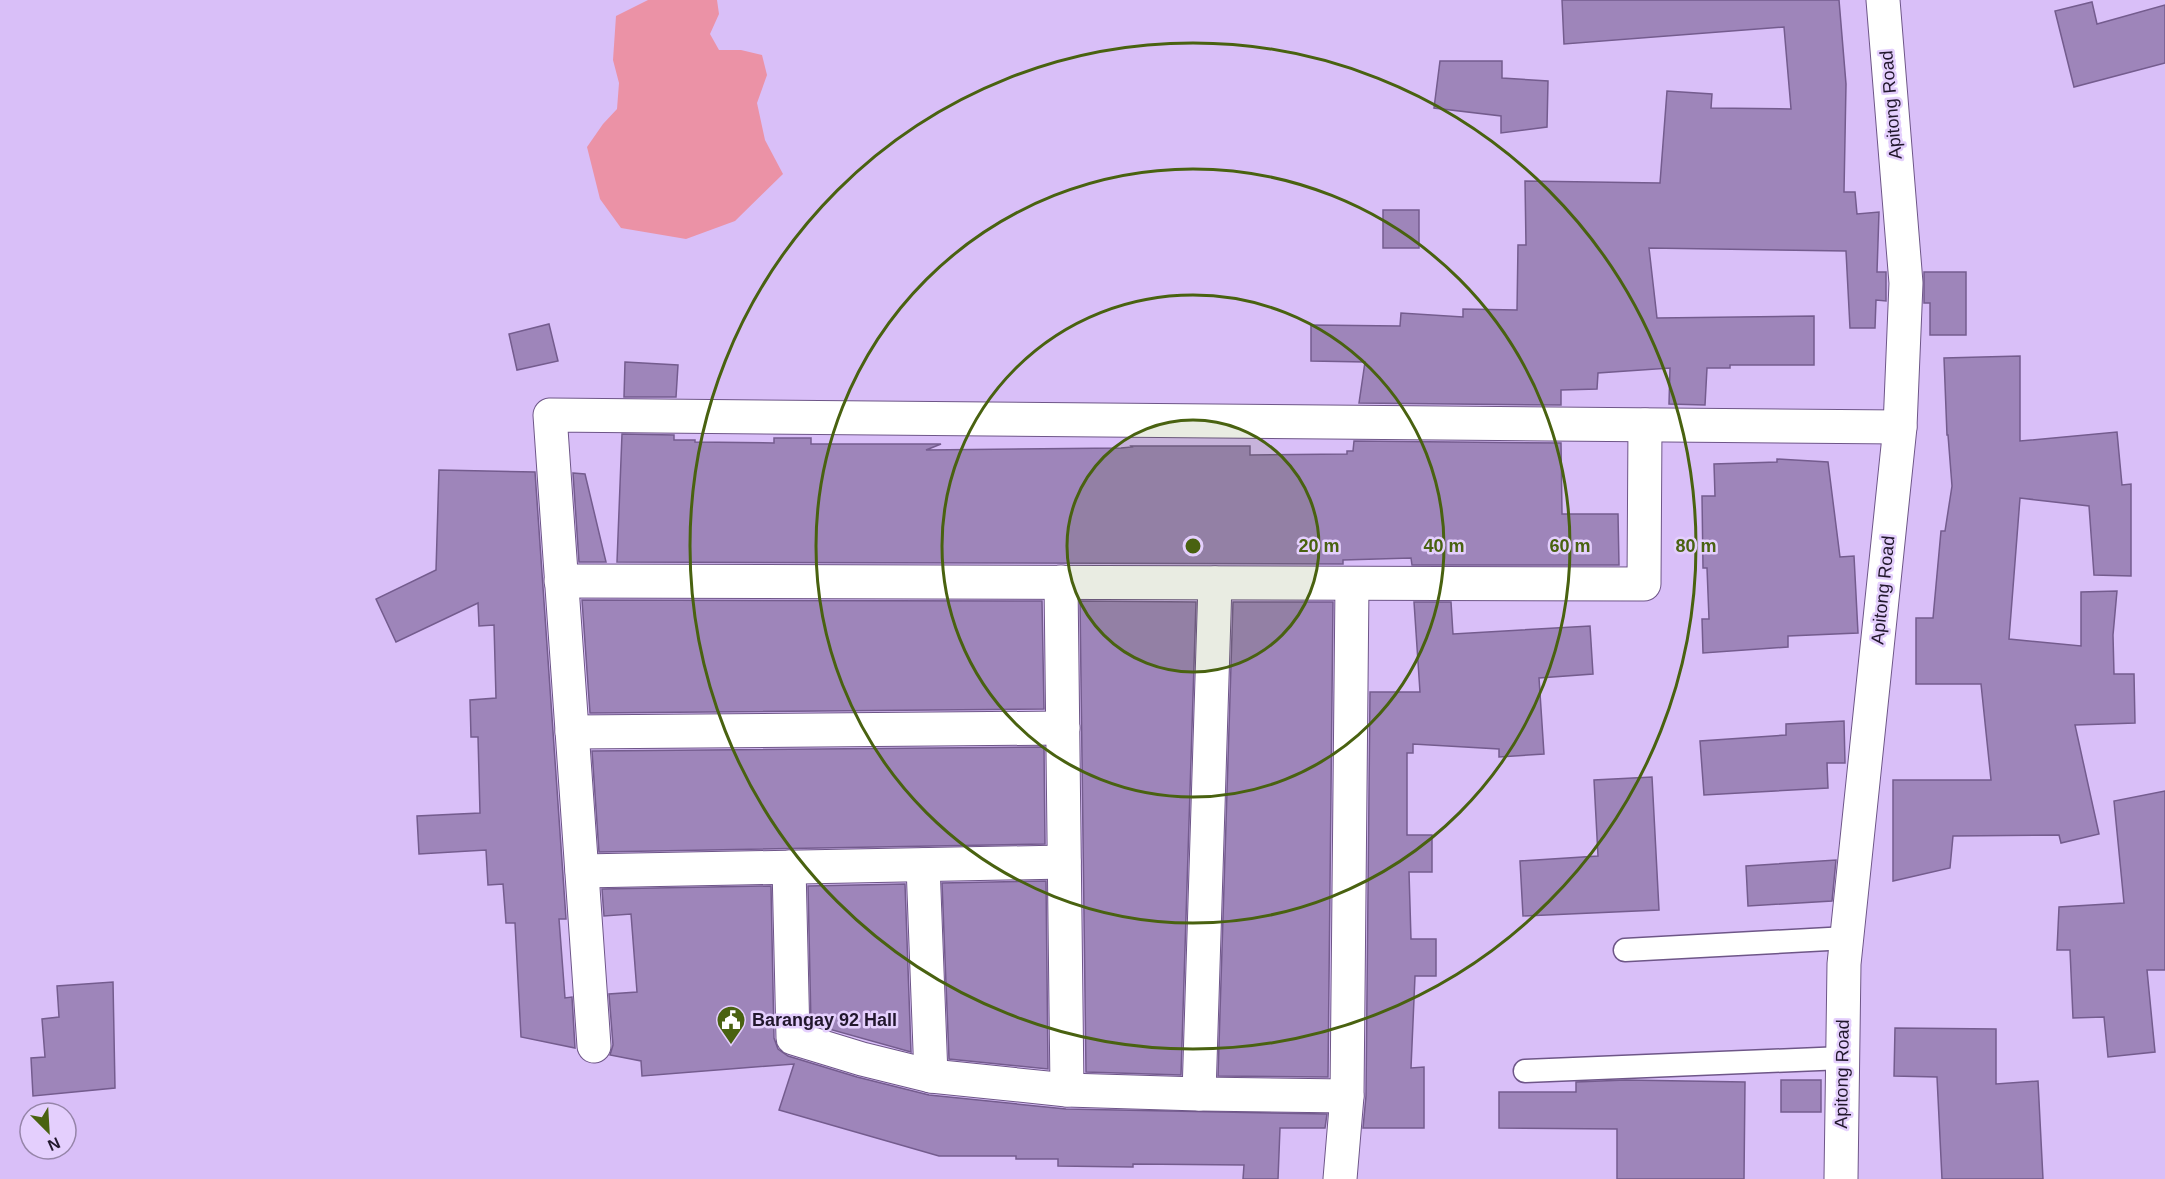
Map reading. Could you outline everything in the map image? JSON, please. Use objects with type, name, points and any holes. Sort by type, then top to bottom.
[{"type":"street","name":"Apitong Road","points":[[1841,1179],[1844,964],[1900,427],[1906,283],[1883,0]]},
{"type":"street","points":[[594,1046],[550,415],[1900,427]]},
{"type":"street","points":[[561,581],[1644,584],[1645,425]]},
{"type":"street","points":[[1061,582],[1067,1090]]},
{"type":"street","points":[[1198,1094],[1215,583]]},
{"type":"street","points":[[1340,1179],[1347,1096],[1352,584]]},
{"type":"street","points":[[572,732],[1063,728]]},
{"type":"street","points":[[582,871],[1064,862]]},
{"type":"street","points":[[923,865],[931,1076]]},
{"type":"street","points":[[789,867],[793,1038],[862,1059],[931,1076],[1067,1090],[1347,1096]]},
{"type":"lane","points":[[1625,950],[1847,938]]},
{"type":"lane","points":[[1524,1071],[1843,1058]]},
{"type":"shaded area","points":[[648,0],[717,0],[719,14],[710,34],[719,50],[741,50],[762,55],[767,75],[757,103],[765,140],[783,174],[735,221],[686,239],[621,228],[600,199],[587,147],[617,109],[619,83],[613,60],[616,16]]},
{"type":"building","points":[[1562,0],[1839,0],[1846,84],[1844,192],[1855,192],[1857,214],[1879,212],[1877,272],[1886,272],[1886,301],[1876,300],[1875,328],[1850,328],[1846,251],[1649,248],[1657,318],[1814,316],[1814,365],[1730,365],[1730,368],[1707,368],[1705,405],[1669,404],[1670,368],[1598,373],[1597,389],[1561,390],[1561,405],[1359,403],[1365,362],[1311,361],[1311,325],[1400,326],[1401,313],[1463,317],[1463,309],[1517,310],[1518,245],[1526,245],[1525,181],[1660,183],[1667,91],[1712,94],[1711,108],[1791,109],[1784,27],[1564,44]]},
{"type":"building","points":[[2092,2],[2097,24],[2165,5],[2165,63],[2074,87],[2055,11]]},
{"type":"building","points":[[1440,61],[1502,61],[1502,78],[1548,81],[1547,127],[1501,133],[1501,116],[1434,108]]},
{"type":"building","points":[[1383,210],[1419,210],[1419,248],[1383,248]]},
{"type":"building","points":[[1924,272],[1966,272],[1966,335],[1930,335],[1930,303],[1924,303]]},
{"type":"building","points":[[549,324],[558,361],[517,370],[509,334]]},
{"type":"building","points":[[2020,356],[2020,441],[2117,432],[2122,485],[2131,484],[2131,576],[2094,575],[2089,506],[2020,498],[2009,639],[2081,646],[2081,592],[2117,591],[2113,635],[2114,674],[2134,674],[2135,723],[2075,725],[2099,834],[2061,843],[2059,835],[1953,836],[1950,868],[1893,881],[1893,780],[1991,780],[1981,684],[1916,684],[1916,618],[1933,618],[1941,531],[1945,531],[1952,486],[1947,435],[1944,358]]},
{"type":"building","points":[[625,362],[678,365],[676,397],[624,397]]},
{"type":"building","points":[[622,434],[674,435],[674,440],[695,440],[695,442],[774,443],[774,438],[811,438],[811,444],[941,444],[926,450],[1250,446],[1250,455],[1347,454],[1347,451],[1353,451],[1354,441],[1561,443],[1562,514],[1618,514],[1619,565],[1412,565],[1411,558],[1343,560],[1343,564],[617,562]]},
{"type":"building","points":[[1777,459],[1828,462],[1840,557],[1854,556],[1858,633],[1788,636],[1788,647],[1703,653],[1702,619],[1709,619],[1707,568],[1703,568],[1702,496],[1715,496],[1714,464],[1777,462]]},
{"type":"building","points":[[439,470],[535,472],[566,919],[559,919],[565,998],[572,997],[575,1048],[521,1037],[515,923],[506,923],[503,884],[488,885],[486,850],[419,854],[417,816],[480,813],[478,737],[471,737],[470,700],[496,698],[494,625],[479,626],[478,603],[396,642],[376,599],[436,570]]},
{"type":"building","points":[[573,473],[585,474],[606,562],[579,562]]},
{"type":"building","points":[[582,600],[1042,601],[1044,709],[590,713]]},
{"type":"building","points":[[1080,601],[1196,602],[1181,1075],[1086,1072]]},
{"type":"building","points":[[1233,602],[1333,602],[1328,1077],[1218,1076]]},
{"type":"building","points":[[1414,602],[1451,602],[1453,634],[1590,626],[1593,674],[1539,678],[1544,754],[1499,757],[1499,749],[1413,744],[1413,753],[1407,753],[1407,835],[1432,835],[1432,872],[1409,872],[1411,939],[1436,939],[1436,976],[1415,976],[1411,1068],[1424,1067],[1424,1128],[1363,1128],[1366,1096],[1370,692],[1420,692]]},
{"type":"building","points":[[1844,721],[1845,763],[1827,763],[1828,788],[1704,795],[1700,741],[1786,735],[1786,724]]},
{"type":"building","points":[[1044,747],[1045,844],[599,852],[592,751]]},
{"type":"building","points":[[1652,777],[1659,910],[1523,916],[1520,861],[1598,856],[1594,780]]},
{"type":"building","points":[[2165,791],[2165,970],[2147,970],[2155,1052],[2108,1057],[2104,1017],[2073,1018],[2070,950],[2057,950],[2059,907],[2124,903],[2114,801]]},
{"type":"building","points":[[1836,860],[1832,901],[1748,906],[1746,866]]},
{"type":"building","points":[[1046,881],[1048,1069],[949,1059],[942,883]]},
{"type":"building","points":[[905,884],[911,1052],[811,1024],[808,886]]},
{"type":"building","points":[[771,886],[774,1038],[778,1049],[788,1056],[857,1077],[929,1095],[1066,1109],[1327,1114],[1325,1128],[1280,1128],[1278,1179],[1243,1179],[1244,1165],[1058,1166],[1058,1159],[1016,1159],[1016,1156],[939,1156],[779,1110],[794,1064],[642,1076],[641,1061],[610,1055],[613,1045],[609,994],[637,992],[631,914],[604,916],[602,889]]},
{"type":"building","points":[[113,982],[115,1088],[33,1096],[31,1058],[45,1057],[42,1019],[59,1017],[57,986]]},
{"type":"building","points":[[1895,1028],[1996,1029],[1996,1084],[2038,1081],[2043,1179],[1942,1179],[1937,1077],[1894,1076]]},
{"type":"building","points":[[1626,1080],[1745,1082],[1744,1179],[1617,1179],[1617,1129],[1499,1128],[1499,1092],[1576,1092],[1576,1082]]},
{"type":"building","points":[[1781,1080],[1821,1080],[1821,1112],[1781,1112]]},
{"type":"place","name":"Barangay 92 Hall","points":[[731,1046]]}]
